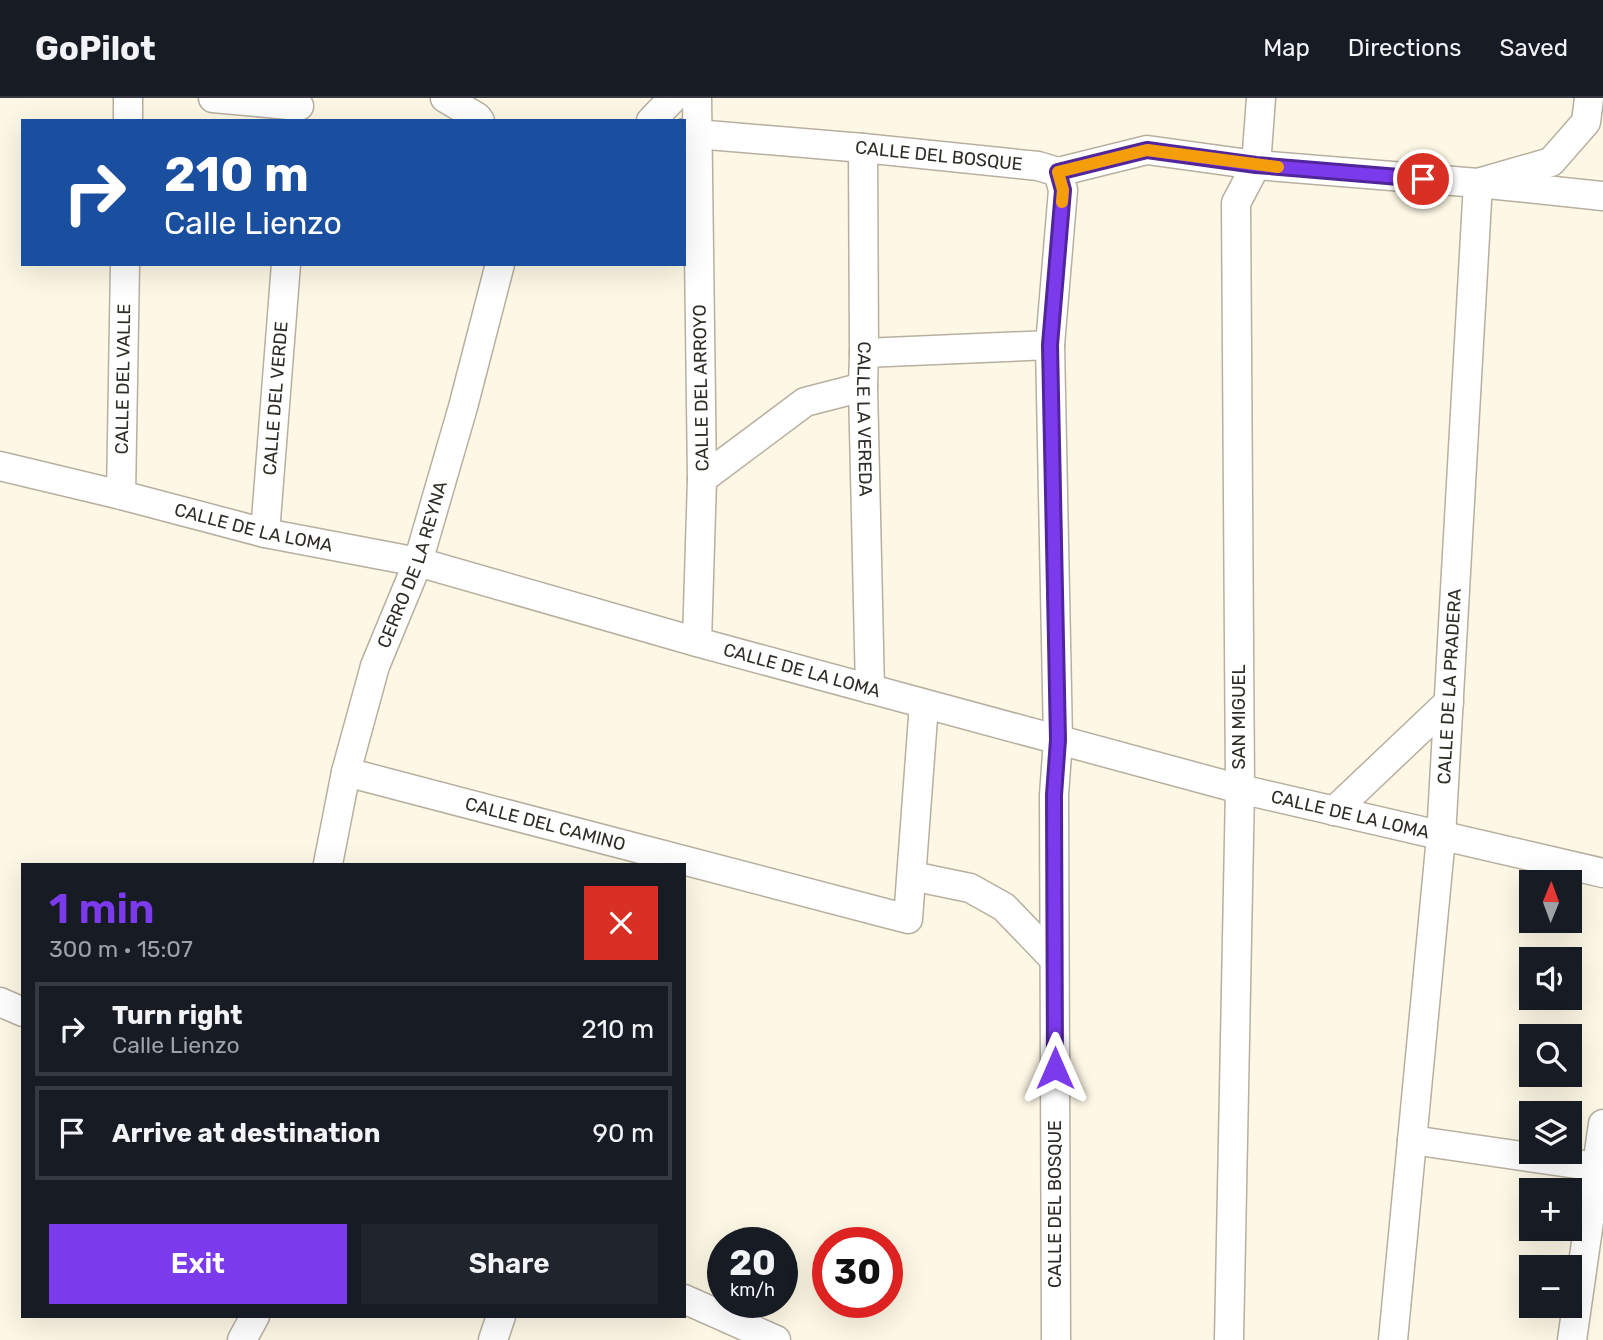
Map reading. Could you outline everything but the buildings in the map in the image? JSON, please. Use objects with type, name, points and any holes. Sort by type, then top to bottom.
[{"type":"street","points":[[128,98],[128,119]]},
{"type":"street","points":[[213,98],[302,108]]},
{"type":"street","points":[[445,98],[478,119]]},
{"type":"street","points":[[653,119],[673,98]]},
{"type":"street","name":"CALLE DEL ARROYO","points":[[697,98],[691,133],[702,479],[697,642]]},
{"type":"street","name":"SAN MIGUEL","points":[[1228,1340],[1240,789],[1236,204],[1256,165],[1261,98]]},
{"type":"street","points":[[1478,183],[1551,162],[1586,122],[1589,98]]},
{"type":"street","name":"CALLE DEL BOSQUE","points":[[691,133],[1038,166],[1058,172],[1063,190],[1050,345],[1058,740],[1054,795],[1056,1340]]},
{"type":"street","name":"CALLE LA VEREDA","points":[[863,148],[863,387],[870,689]]},
{"type":"street","points":[[1058,172],[1147,150],[1256,165],[1603,196]]},
{"type":"street","name":"CALLE DE LA PRADERA","points":[[1392,1340],[1441,837],[1478,183]]},
{"type":"street","name":"CALLE DEL VALLE","points":[[121,495],[125,266]]},
{"type":"street","name":"CALLE DEL VERDE","points":[[265,533],[286,266]]},
{"type":"street","name":"CERRO DE LA REYNA","points":[[328,863],[346,772],[375,666],[418,562],[463,407],[499,266]]},
{"type":"street","points":[[864,353],[1050,345]]},
{"type":"street","points":[[702,479],[805,402],[863,387]]},
{"type":"street","name":"CALLE DE LA LOMA","points":[[0,466],[265,533],[418,562],[697,642],[1240,789],[1603,873]]},
{"type":"street","points":[[1334,811],[1449,702]]},
{"type":"street","points":[[924,704],[912,876],[970,888],[1004,907],[1054,959]]},
{"type":"street","name":"CALLE DEL CAMINO","points":[[346,772],[908,919],[912,876]]},
{"type":"street","points":[[0,1002],[21,1011]]},
{"type":"street","points":[[1572,1340],[1603,1124]]},
{"type":"street","points":[[1412,1140],[1597,1167]]},
{"type":"street","points":[[686,1299],[776,1340]]},
{"type":"street","points":[[243,1340],[254,1318]]},
{"type":"street","points":[[493,1340],[500,1318]]},
{"type":"slow traffic","points":[[1062,202],[1063,190],[1058,172],[1147,150],[1278,167]]},
{"type":"route","points":[[1055,1068],[1054,795],[1058,740],[1050,345],[1063,190],[1058,172],[1147,150],[1256,165],[1423,179]]}]
